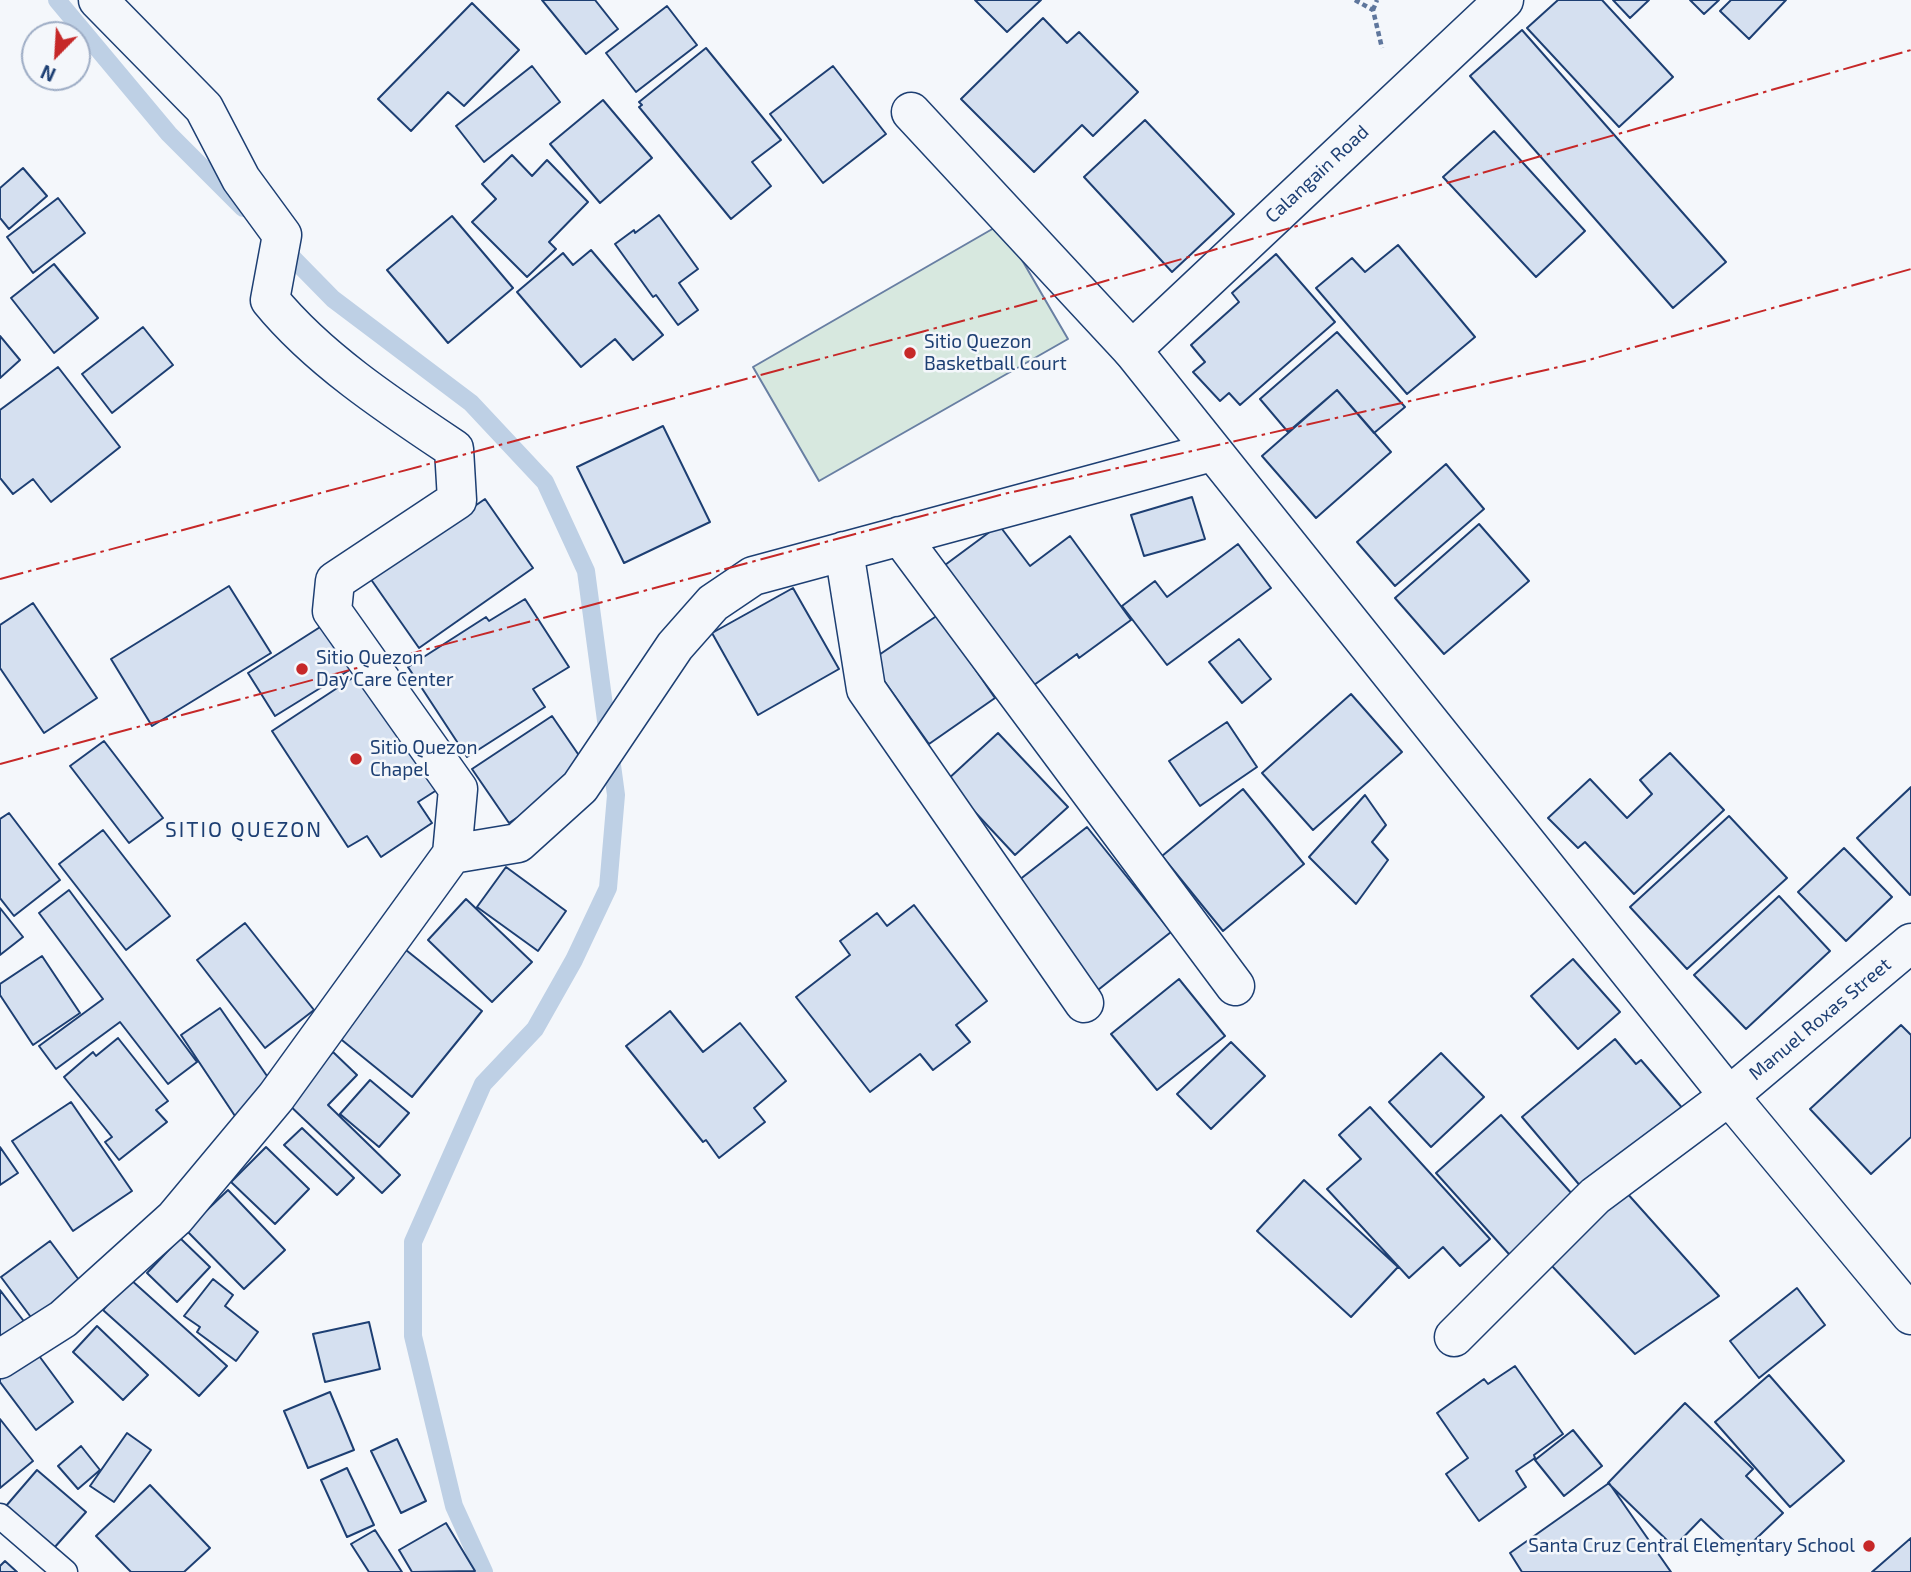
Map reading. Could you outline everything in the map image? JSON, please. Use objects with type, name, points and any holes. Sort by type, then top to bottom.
[{"type":"street","points":[[0,1359],[63,1319],[175,1218],[276,1097],[452,854],[458,789],[332,611],[335,581],[457,500],[454,449],[382,401],[289,323],[271,300],[282,235],[241,180],[204,108],[98,0]]},
{"type":"street","name":"Calangain Road","points":[[1132,349],[1504,0]]},
{"type":"street","points":[[911,112],[1132,349],[1729,1096],[1911,1315]]},
{"type":"street","points":[[452,854],[518,843],[580,787],[675,646],[713,603],[753,576],[1212,452]]},
{"type":"street","points":[[900,536],[1235,986]]},
{"type":"street","points":[[844,551],[866,689],[1084,1003]]},
{"type":"street","name":"Manuel Roxas Street","points":[[1454,1337],[1595,1196],[1729,1096],[1911,943]]},
{"type":"lane","points":[[0,1517],[65,1572]]},
{"type":"path","points":[[1373,10],[1377,0]]},
{"type":"shaded area","name":"Sitio Quezon Basketball Court","points":[[1001,224],[1068,339],[819,481],[753,367]]},
{"type":"building","points":[[542,0],[595,0],[618,29],[586,54]]},
{"type":"building","points":[[975,0],[1041,0],[1007,32]]},
{"type":"building","points":[[1558,0],[1602,0],[1673,77],[1619,127],[1527,28]]},
{"type":"building","points":[[1613,0],[1649,0],[1630,18]]},
{"type":"building","points":[[1690,0],[1719,0],[1704,14]]},
{"type":"building","points":[[1731,0],[1786,0],[1749,39],[1720,11]]},
{"type":"building","points":[[472,3],[519,50],[464,106],[448,92],[411,131],[378,99]]},
{"type":"building","points":[[667,6],[697,45],[636,92],[606,53]]},
{"type":"building","points":[[1043,18],[1067,43],[1079,32],[1138,92],[1093,136],[1082,125],[1034,172],[961,99]]},
{"type":"building","points":[[1522,30],[1726,262],[1673,308],[1470,76]]},
{"type":"building","points":[[706,48],[781,140],[752,162],[771,186],[731,219],[639,107],[642,105],[639,102]]},
{"type":"building","points":[[532,66],[560,102],[484,162],[456,126]]},
{"type":"building","points":[[833,66],[886,134],[823,183],[770,114]]},
{"type":"building","points":[[603,100],[652,158],[600,203],[550,144]]},
{"type":"building","points":[[1145,120],[1234,214],[1172,272],[1084,177]]},
{"type":"building","points":[[1494,131],[1585,231],[1536,277],[1443,177]]},
{"type":"building","points":[[512,155],[532,176],[547,160],[588,202],[549,242],[556,249],[527,277],[472,222],[496,199],[482,184]]},
{"type":"building","points":[[23,168],[47,196],[9,229],[0,218],[0,188]]},
{"type":"building","points":[[58,198],[85,233],[33,273],[7,237]]},
{"type":"building","points":[[659,215],[698,269],[679,283],[698,310],[678,325],[656,295],[653,297],[615,244]]},
{"type":"building","points":[[452,216],[513,288],[448,343],[387,270]]},
{"type":"building","points":[[1398,245],[1475,337],[1407,394],[1316,288],[1352,258],[1365,272]]},
{"type":"building","points":[[591,250],[663,335],[633,360],[615,339],[581,367],[517,292],[563,253],[573,265]]},
{"type":"building","points":[[1276,254],[1335,322],[1240,405],[1229,393],[1220,401],[1193,372],[1205,362],[1191,345],[1239,302],[1232,293]]},
{"type":"building","points":[[54,264],[98,318],[54,353],[11,298]]},
{"type":"building","points":[[143,327],[173,365],[112,413],[82,374]]},
{"type":"building","points":[[1337,332],[1405,407],[1374,433],[1337,390],[1288,432],[1260,399]]},
{"type":"building","points":[[0,336],[20,360],[0,378]]},
{"type":"building","points":[[58,367],[120,447],[51,502],[33,479],[13,494],[0,478],[0,410]]},
{"type":"building","points":[[1337,390],[1391,452],[1316,518],[1262,456]]},
{"type":"building","points":[[663,426],[710,522],[624,563],[577,467]]},
{"type":"building","points":[[1446,464],[1484,509],[1395,586],[1357,542]]},
{"type":"building","points":[[1192,497],[1205,539],[1144,556],[1131,515]]},
{"type":"building","points":[[485,499],[533,568],[419,648],[370,578]]},
{"type":"building","points":[[1479,524],[1529,581],[1444,654],[1395,598]]},
{"type":"building","points":[[999,525],[1030,566],[1070,536],[1131,620],[1079,658],[1077,654],[1034,685],[945,565]]},
{"type":"building","points":[[1238,544],[1271,588],[1167,665],[1122,606],[1155,581],[1167,597]]},
{"type":"building","points":[[229,586],[271,653],[152,726],[111,659]]},
{"type":"building","points":[[793,588],[839,669],[758,715],[712,633]]},
{"type":"building","points":[[525,599],[569,667],[533,689],[545,707],[467,757],[408,667],[486,617],[489,621]]},
{"type":"building","points":[[33,603],[97,698],[44,733],[0,668],[0,625]]},
{"type":"building","points":[[938,615],[995,698],[929,744],[870,661]]},
{"type":"building","name":"Sitio Quezon Day Care Center","points":[[328,622],[356,666],[275,716],[248,673]]},
{"type":"building","points":[[1239,639],[1271,679],[1242,703],[1209,662]]},
{"type":"building","name":"Sitio Quezon Chapel","points":[[363,671],[440,788],[418,802],[432,823],[381,857],[367,836],[348,847],[272,731]]},
{"type":"building","points":[[1351,694],[1402,752],[1313,830],[1262,773]]},
{"type":"building","points":[[552,716],[589,770],[509,823],[472,769]]},
{"type":"building","points":[[1227,722],[1257,767],[1200,806],[1169,761]]},
{"type":"building","points":[[998,733],[1068,807],[1015,855],[946,781]]},
{"type":"building","points":[[104,741],[163,818],[129,843],[70,766]]},
{"type":"building","points":[[1670,753],[1724,810],[1634,894],[1585,842],[1578,848],[1548,818],[1590,779],[1627,818],[1652,794],[1640,780]]},
{"type":"building","points":[[1911,787],[1911,894],[1910,895],[1857,838]]},
{"type":"building","points":[[1243,789],[1304,864],[1223,931],[1162,856]]},
{"type":"building","points":[[1365,795],[1386,825],[1372,842],[1388,860],[1356,904],[1309,857]]},
{"type":"building","points":[[9,813],[60,880],[14,916],[0,898],[0,819]]},
{"type":"building","points":[[1729,816],[1787,878],[1687,969],[1630,907]]},
{"type":"building","points":[[1087,827],[1171,932],[1098,990],[1014,884]]},
{"type":"building","points":[[103,830],[170,916],[126,950],[59,864]]},
{"type":"building","points":[[1844,848],[1892,897],[1846,941],[1798,892]]},
{"type":"building","points":[[506,867],[566,911],[538,951],[477,907]]},
{"type":"building","points":[[69,890],[197,1062],[168,1084],[120,1022],[56,1069],[39,1046],[103,999],[39,913]]},
{"type":"building","points":[[1779,896],[1830,951],[1746,1029],[1694,975]]},
{"type":"building","points":[[466,899],[532,962],[492,1002],[428,940]]},
{"type":"building","points":[[914,905],[987,1001],[956,1025],[970,1042],[933,1070],[920,1054],[870,1092],[796,997],[850,955],[840,941],[877,913],[887,926]]},
{"type":"building","points":[[0,908],[23,937],[0,955]]},
{"type":"building","points":[[245,923],[314,1010],[265,1048],[197,960]]},
{"type":"building","points":[[401,946],[482,1011],[412,1097],[332,1032]]},
{"type":"building","points":[[42,956],[80,1013],[33,1045],[0,995],[0,984]]},
{"type":"building","points":[[1573,959],[1620,1012],[1578,1049],[1531,996]]},
{"type":"building","points":[[1179,979],[1225,1036],[1157,1090],[1111,1034]]},
{"type":"building","points":[[220,1008],[276,1089],[235,1116],[181,1035]]},
{"type":"building","points":[[670,1011],[703,1052],[740,1023],[786,1081],[754,1108],[765,1122],[719,1158],[626,1046]]},
{"type":"building","points":[[1901,1025],[1911,1035],[1911,1137],[1871,1174],[1810,1109]]},
{"type":"building","points":[[118,1038],[168,1101],[156,1110],[167,1122],[119,1160],[105,1142],[112,1137],[64,1077],[93,1052],[96,1056]]},
{"type":"building","points":[[1615,1039],[1636,1064],[1641,1060],[1690,1117],[1582,1188],[1522,1117]]},
{"type":"building","points":[[1231,1042],[1265,1076],[1211,1129],[1177,1094]]},
{"type":"building","points":[[333,1052],[357,1075],[328,1105],[400,1175],[382,1193],[286,1102]]},
{"type":"building","points":[[1441,1053],[1484,1097],[1431,1147],[1389,1102]]},
{"type":"building","points":[[370,1080],[409,1113],[379,1147],[340,1114]]},
{"type":"building","points":[[71,1102],[132,1191],[73,1231],[12,1141]]},
{"type":"building","points":[[1370,1107],[1490,1239],[1460,1266],[1443,1247],[1409,1278],[1327,1189],[1361,1159],[1339,1135]]},
{"type":"building","points":[[1501,1115],[1582,1205],[1517,1263],[1436,1173]]},
{"type":"building","points":[[302,1128],[354,1178],[337,1195],[284,1145]]},
{"type":"building","points":[[0,1147],[18,1173],[0,1185]]},
{"type":"building","points":[[266,1147],[309,1189],[275,1224],[231,1182]]},
{"type":"building","points":[[1304,1180],[1398,1267],[1351,1317],[1257,1231]]},
{"type":"building","points":[[228,1190],[285,1250],[244,1289],[186,1230]]},
{"type":"building","points":[[1626,1192],[1719,1296],[1635,1354],[1551,1265]]},
{"type":"building","points":[[180,1238],[210,1267],[177,1302],[147,1273]]},
{"type":"building","points":[[50,1241],[85,1288],[36,1324],[1,1277]]},
{"type":"building","points":[[130,1279],[227,1366],[199,1396],[103,1310]]},
{"type":"building","points":[[213,1279],[233,1295],[225,1306],[258,1332],[236,1361],[197,1332],[200,1327],[184,1316]]},
{"type":"building","points":[[1797,1288],[1825,1325],[1759,1378],[1730,1341]]},
{"type":"building","points":[[0,1290],[26,1324],[0,1343]]},
{"type":"building","points":[[369,1322],[380,1369],[325,1382],[313,1334]]},
{"type":"building","points":[[97,1326],[148,1375],[123,1400],[73,1352]]},
{"type":"building","points":[[34,1349],[73,1402],[36,1430],[0,1382],[0,1374]]},
{"type":"building","points":[[1515,1366],[1563,1434],[1516,1471],[1526,1487],[1479,1521],[1446,1474],[1468,1458],[1437,1413],[1484,1379],[1488,1384]]},
{"type":"building","points":[[1769,1375],[1844,1461],[1790,1507],[1715,1422]]},
{"type":"building","points":[[330,1392],[354,1450],[308,1468],[284,1411]]},
{"type":"building","points":[[1685,1403],[1753,1469],[1746,1476],[1783,1513],[1739,1555],[1701,1519],[1674,1547],[1608,1483]]},
{"type":"building","points":[[0,1419],[33,1461],[0,1488]]},
{"type":"building","points":[[1573,1430],[1602,1466],[1564,1496],[1535,1460]]},
{"type":"building","points":[[127,1433],[151,1450],[114,1502],[90,1486]]},
{"type":"building","points":[[397,1439],[426,1501],[401,1513],[371,1451]]},
{"type":"building","points":[[81,1446],[100,1470],[78,1489],[58,1466]]},
{"type":"building","points":[[347,1468],[374,1525],[347,1537],[321,1480]]},
{"type":"building","points":[[37,1470],[86,1512],[54,1548],[6,1506]]},
{"type":"building","points":[[1609,1483],[1671,1572],[1522,1572],[1510,1553]]},
{"type":"building","points":[[150,1485],[210,1548],[184,1572],[131,1572],[96,1536]]},
{"type":"building","points":[[446,1523],[475,1571],[412,1572],[399,1550]]},
{"type":"building","points":[[375,1530],[402,1572],[369,1572],[351,1544]]},
{"type":"building","points":[[1911,1538],[1911,1572],[1872,1572]]},
{"type":"building","points":[[5,1561],[17,1572],[0,1572],[0,1566]]},
{"type":"waterway","points":[[57,0],[169,134],[243,208]]},
{"type":"waterway","points":[[280,245],[333,299],[471,403],[545,482],[586,571],[616,795],[608,888],[574,960],[535,1029],[483,1084],[413,1242],[413,1336],[454,1506],[484,1572]]},
{"type":"power","points":[[0,579],[1018,306],[1911,50]]},
{"type":"power","points":[[0,764],[1004,494],[1585,361],[1911,269]]},
{"type":"place","name":"Sitio Quezon Basketball Court","points":[[910,353]]},
{"type":"place","name":"Sitio Quezon Day Care Center","points":[[302,669]]},
{"type":"place","name":"Sitio Quezon Chapel","points":[[356,759]]},
{"type":"place","name":"Santa Cruz Central Elementary School","points":[[1869,1546]]},
{"type":"district","name":"SITIO QUEZON","points":[[244,830]]}]
